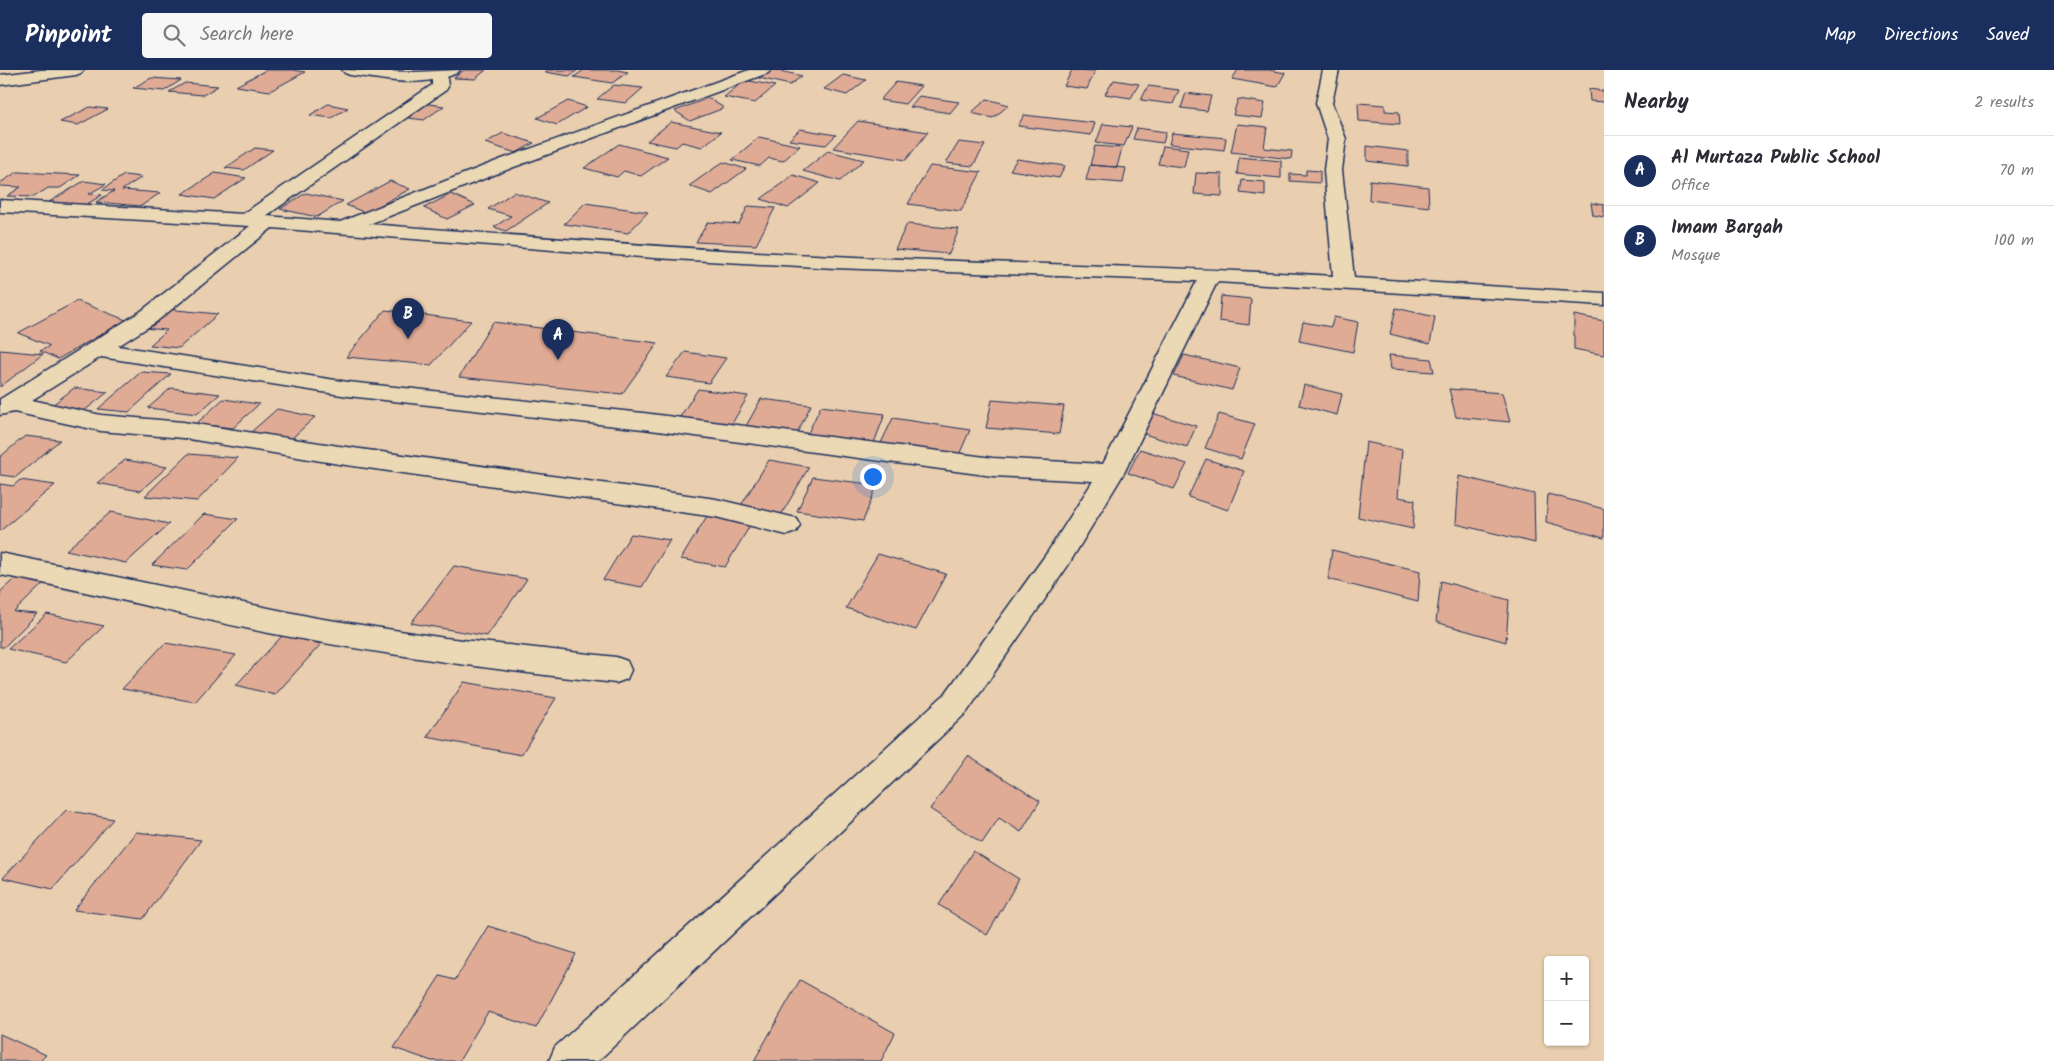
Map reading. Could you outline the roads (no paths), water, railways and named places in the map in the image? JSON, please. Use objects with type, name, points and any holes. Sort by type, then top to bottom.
[{"type":"street","points":[[0,80],[76,70]]},
{"type":"street","points":[[5,406],[148,317],[257,221],[440,87],[446,73],[407,76],[350,70]]},
{"type":"street","points":[[340,228],[508,163],[762,70]]},
{"type":"street","points":[[1331,70],[1324,103],[1337,139],[1332,170],[1344,282]]},
{"type":"street","points":[[0,206],[257,221],[655,252],[825,262],[1210,275],[1604,299]]},
{"type":"street","points":[[569,1061],[956,703],[1057,560],[1111,473],[1210,275]]},
{"type":"street","points":[[96,350],[348,389],[643,421],[994,466],[1111,473]]},
{"type":"street","points":[[5,406],[101,423],[183,430],[716,508],[787,525]]},
{"type":"street","points":[[0,564],[55,573],[168,601],[276,622],[498,658],[616,670]]},
{"type":"place","name":"Imam Bargah","points":[[408,339]]},
{"type":"place","name":"Al Murtaza Public School","points":[[558,360]]}]
